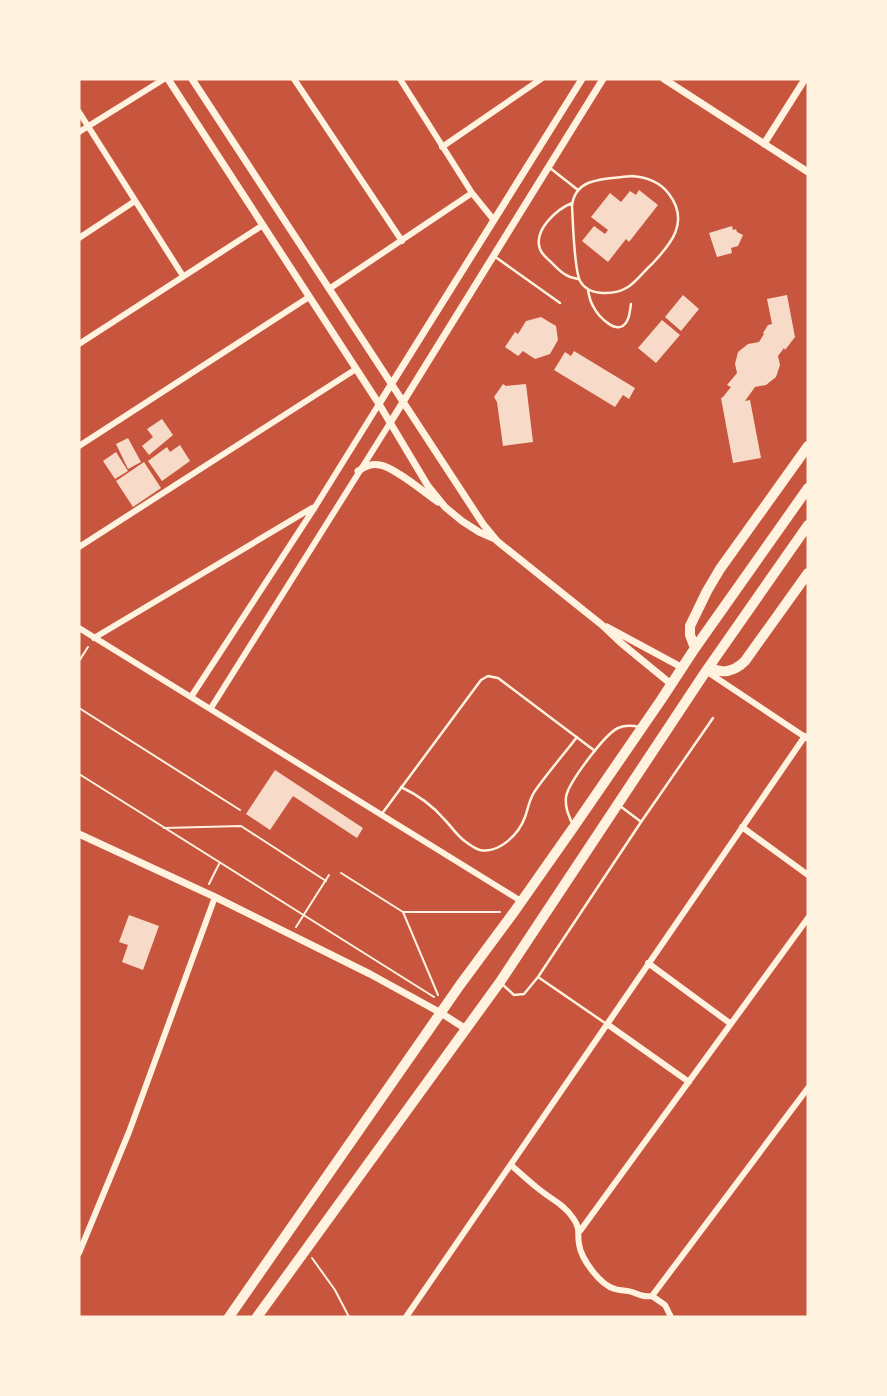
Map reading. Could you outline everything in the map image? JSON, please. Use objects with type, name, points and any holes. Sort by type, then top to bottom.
[{"type":"highway","points":[[693,652],[690,626],[702,600],[720,569],[808,446]]},
{"type":"highway","points":[[229,1317],[808,488]]},
{"type":"highway","points":[[257,1317],[500,982],[708,669],[808,525]]},
{"type":"highway","points":[[708,669],[729,671],[745,661],[808,573]]},
{"type":"street","points":[[79,132],[166,79],[379,404],[428,486],[445,507]]},
{"type":"street","points":[[192,79],[470,506],[497,541],[671,684]]},
{"type":"street","points":[[294,79],[402,241]]},
{"type":"street","points":[[400,79],[472,193],[493,219]]},
{"type":"street","points":[[442,147],[541,79]]},
{"type":"street","points":[[191,697],[315,507],[582,79]]},
{"type":"street","points":[[211,708],[603,79]]},
{"type":"street","points":[[664,79],[808,172]]},
{"type":"street","points":[[764,144],[805,79]]},
{"type":"street","points":[[79,112],[183,276]]},
{"type":"street","points":[[546,137],[562,147]]},
{"type":"street","points":[[329,289],[472,193]]},
{"type":"street","points":[[79,238],[135,201]]},
{"type":"street","points":[[79,344],[263,225]]},
{"type":"street","points":[[79,446],[309,297]]},
{"type":"street","points":[[79,547],[356,369]]},
{"type":"street","points":[[358,471],[367,465],[387,467],[462,522],[497,541]]},
{"type":"street","points":[[94,638],[315,507]]},
{"type":"street","points":[[601,625],[625,635],[683,668]]},
{"type":"street","points":[[79,628],[522,901]]},
{"type":"street","points":[[406,1317],[806,737],[708,669]]},
{"type":"street","points":[[742,827],[808,875]]},
{"type":"street","points":[[79,834],[205,892],[370,974],[466,1029]]},
{"type":"street","points":[[79,1253],[129,1132],[215,897]]},
{"type":"street","points":[[580,1231],[808,918]]},
{"type":"street","points":[[648,963],[731,1024]]},
{"type":"street","points":[[607,1024],[689,1082]]},
{"type":"street","points":[[652,1296],[808,1088]]},
{"type":"street","points":[[511,1165],[573,1217],[580,1231],[579,1244],[583,1255],[602,1282],[615,1289],[643,1297],[652,1296],[665,1305],[671,1317]]},
{"type":"lane","points":[[549,167],[578,190]]},
{"type":"lane","points":[[632,176],[657,183],[668,192],[674,204],[678,217],[671,243],[632,284],[621,290],[601,293],[588,289],[579,279],[572,203],[578,190],[586,183],[632,176]]},
{"type":"lane","points":[[572,203],[552,216],[540,237],[539,245],[542,253],[561,273],[579,279]]},
{"type":"lane","points":[[494,256],[559,303]]},
{"type":"lane","points":[[588,289],[596,312],[614,327],[621,327],[626,323],[631,304]]},
{"type":"lane","points":[[381,815],[481,680],[488,676],[498,677],[595,751]]},
{"type":"lane","points":[[500,982],[514,995],[524,994],[538,977],[713,718]]},
{"type":"lane","points":[[573,828],[566,808],[567,790],[573,780],[606,737],[617,728],[631,725],[642,728]]},
{"type":"lane","points":[[401,787],[417,795],[437,811],[467,843],[480,850],[492,849],[508,841],[519,830],[536,789],[577,737]]},
{"type":"lane","points":[[618,804],[641,822]]},
{"type":"lane","points":[[538,977],[607,1024]]},
{"type":"path","points":[[79,661],[94,638]]},
{"type":"path","points":[[79,708],[240,810]]},
{"type":"path","points":[[79,774],[440,1001],[403,912]]},
{"type":"path","points":[[164,828],[241,826],[326,881]]},
{"type":"path","points":[[205,892],[220,863]]},
{"type":"path","points":[[341,873],[403,912],[514,912]]},
{"type":"path","points":[[291,935],[329,875]]},
{"type":"path","points":[[305,1248],[335,1290],[349,1317]]},
{"type":"building","points":[[639,190],[658,205],[629,242],[626,239],[608,262],[582,241],[594,226],[605,234],[608,230],[591,217],[610,193],[621,202],[630,191],[636,195]]},
{"type":"building","points":[[732,226],[733,230],[736,229],[743,235],[738,246],[731,248],[732,253],[717,257],[709,233]]},
{"type":"building","points":[[683,295],[699,309],[681,331],[665,317]]},
{"type":"building","points":[[787,295],[795,337],[778,356],[780,365],[776,377],[766,385],[755,387],[745,401],[750,400],[761,458],[733,463],[721,398],[731,387],[727,385],[737,373],[735,364],[738,352],[748,344],[759,342],[768,325],[772,324],[767,299]]},
{"type":"building","points":[[541,317],[556,326],[558,340],[550,354],[535,359],[523,351],[518,356],[505,347],[526,321]]},
{"type":"building","points":[[662,320],[680,335],[656,363],[638,348]]},
{"type":"building","points":[[574,351],[635,388],[629,399],[623,395],[615,407],[554,370],[565,352],[571,356]]},
{"type":"building","points":[[503,384],[526,384],[533,442],[503,446],[494,397]]},
{"type":"building","points":[[162,419],[173,435],[149,455],[142,446],[153,437],[147,429]]},
{"type":"building","points":[[128,438],[141,462],[128,469],[116,444]]},
{"type":"building","points":[[180,445],[190,461],[162,481],[148,461],[167,447],[170,452]]},
{"type":"building","points":[[116,452],[128,471],[115,479],[103,461]]},
{"type":"building","points":[[144,462],[161,488],[133,507],[116,481]]},
{"type":"building","points":[[275,770],[363,828],[357,838],[293,796],[270,830],[246,814]]},
{"type":"building","points":[[129,915],[159,926],[143,970],[122,962],[128,945],[119,942]]}]
